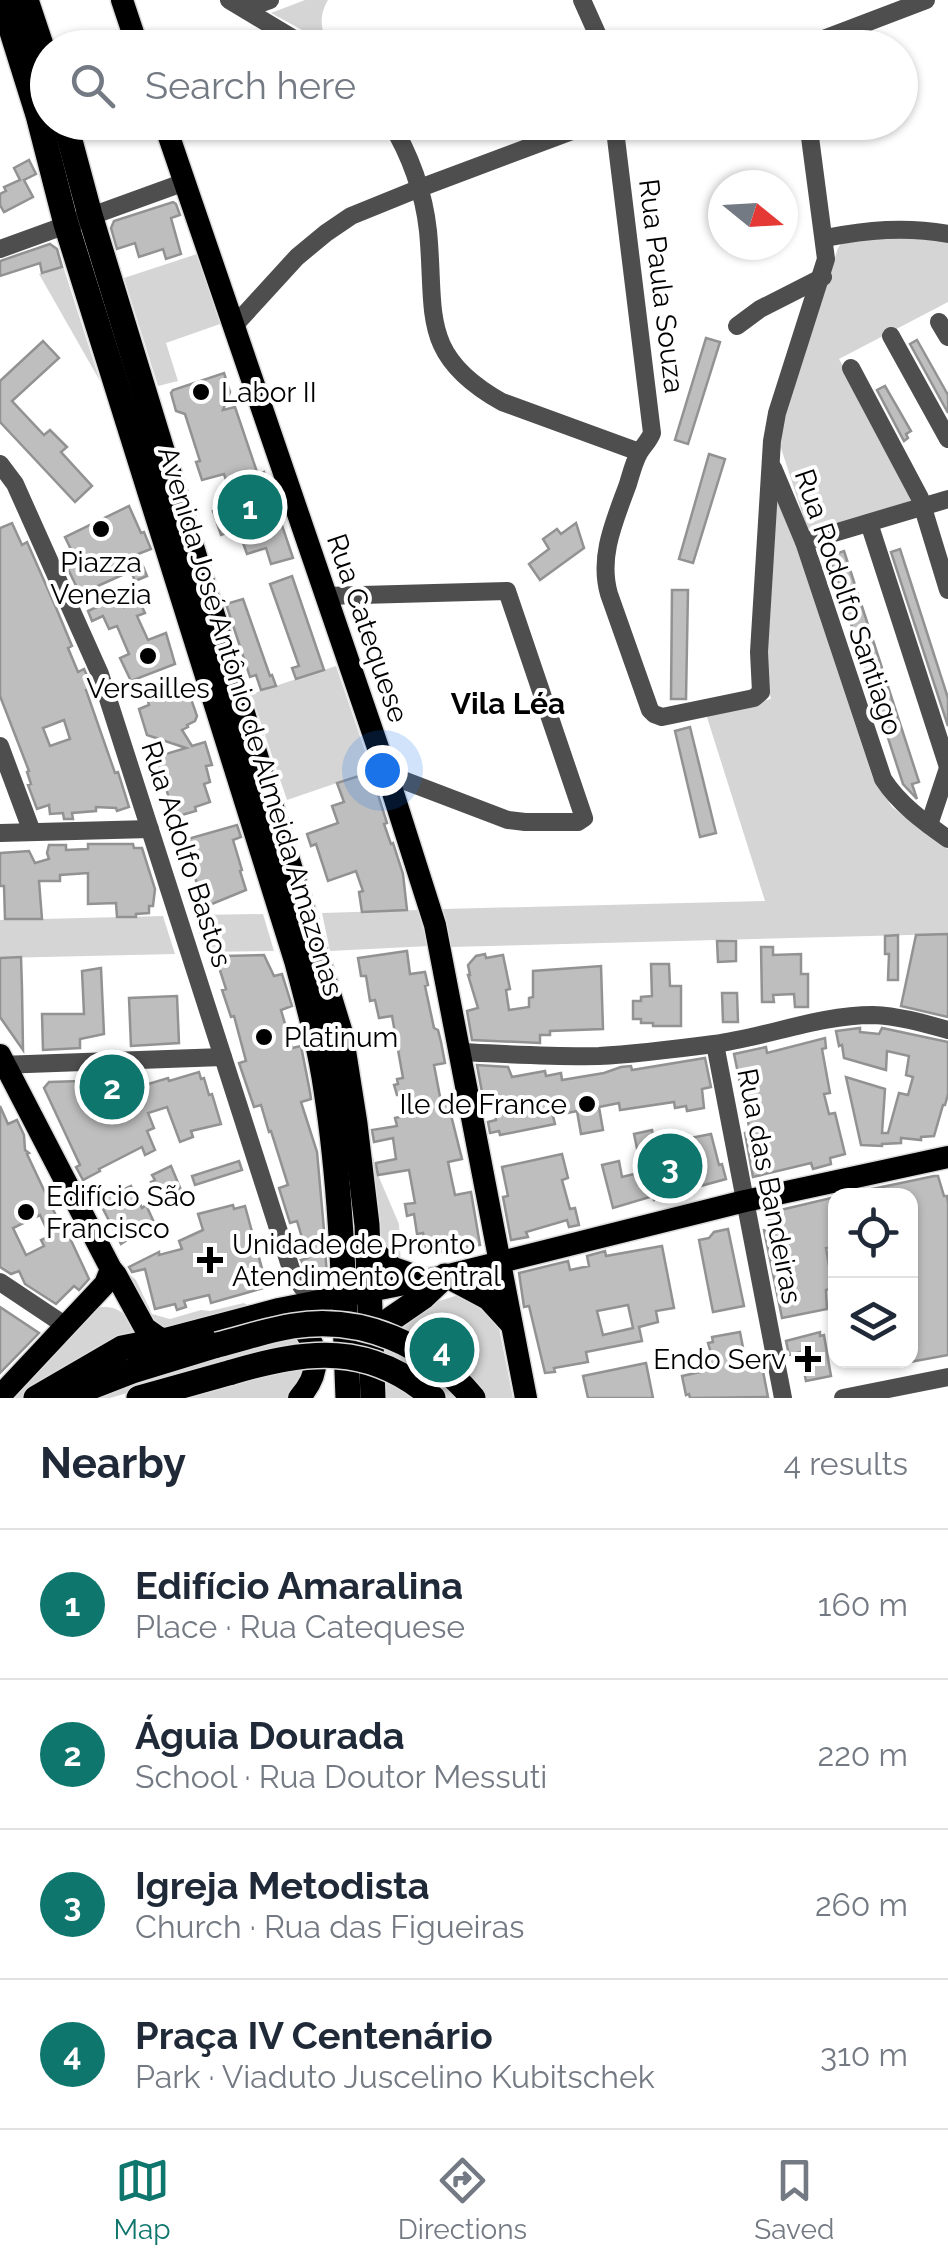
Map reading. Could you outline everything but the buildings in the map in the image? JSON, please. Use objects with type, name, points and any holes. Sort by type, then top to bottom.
[{"type":"highway","name":"Avenida José Antônio de Almeida Amazonas","points":[[2,0],[9,57],[30,99]]},
{"type":"highway","points":[[26,0],[36,30]]},
{"type":"highway","name":"Avenida José Antônio de Almeida Amazonas","points":[[48,140],[78,220],[334,1008],[351,1093],[368,1248],[373,1398]]},
{"type":"highway","name":"Avenida José Antônio de Almeida Amazonas","points":[[67,140],[78,220],[297,962],[320,1056],[328,1102],[332,1298],[346,1352],[348,1398]]},
{"type":"highway","points":[[346,1352],[423,1297],[435,1278],[392,1268],[368,1248]]},
{"type":"highway","points":[[63,1398],[217,1345],[305,1324],[358,1327],[391,1336],[450,1373],[472,1398]]},
{"type":"highway","points":[[36,1398],[122,1348],[162,1340]]},
{"type":"highway","points":[[139,1398],[293,1356],[328,1354],[379,1364],[433,1398]]},
{"type":"main road","points":[[122,0],[132,30]]},
{"type":"main road","name":"Rua Catequese","points":[[170,140],[387,774],[435,926],[526,1398]]},
{"type":"main road","points":[[2,1061],[111,1270],[148,1332],[162,1340],[279,1309],[435,1278],[745,1201],[948,1156]]},
{"type":"main road","points":[[0,1396],[105,1284],[111,1270]]},
{"type":"main road","points":[[435,1278],[488,1300],[512,1325]]},
{"type":"main road","points":[[89,1302],[114,1300],[136,1312]]},
{"type":"main road","points":[[279,1309],[302,1326],[315,1350],[312,1378],[299,1398]]},
{"type":"street","points":[[237,4],[270,0]]},
{"type":"street","points":[[582,0],[595,30]]},
{"type":"street","points":[[847,30],[926,0]]},
{"type":"street","points":[[237,4],[280,30]]},
{"type":"street","points":[[400,140],[420,188],[428,231],[434,326],[454,368],[502,402],[639,452]]},
{"type":"street","points":[[234,328],[297,258],[351,216],[548,140]]},
{"type":"street","name":"Rua Paula Souza","points":[[616,140],[652,433],[639,452],[612,527],[605,576],[650,710],[662,717],[760,695],[761,604],[771,462]]},
{"type":"street","name":"Rua Rodolfo Santiago","points":[[810,140],[826,260],[777,413],[771,462],[804,542],[883,779],[897,797],[948,839]]},
{"type":"street","points":[[0,248],[184,182]]},
{"type":"street","points":[[824,238],[896,228],[948,234]]},
{"type":"street","points":[[737,326],[822,276]]},
{"type":"street","points":[[890,336],[948,439]]},
{"type":"street","points":[[851,368],[920,498],[948,590]]},
{"type":"street","name":"Rua Adolfo Bastos","points":[[4,477],[100,674],[292,1272],[302,1287],[332,1298]]},
{"type":"street","points":[[804,542],[948,499]]},
{"type":"street","points":[[869,523],[948,768],[929,825]]},
{"type":"street","points":[[325,596],[507,592],[584,818],[578,822],[516,822],[387,774]]},
{"type":"street","points":[[0,746],[32,832]]},
{"type":"street","points":[[0,833],[150,830]]},
{"type":"street","points":[[460,1052],[599,1056],[715,1044],[858,1016],[901,1018],[948,1030]]},
{"type":"street","name":"Rua das Bandeiras","points":[[715,1044],[783,1398]]},
{"type":"street","points":[[2,1061],[222,1058]]},
{"type":"street","points":[[279,1309],[292,1272]]},
{"type":"street","points":[[0,1282],[66,1326]]},
{"type":"street","points":[[842,1398],[948,1377]]},
{"type":"shaded area","points":[[305,0],[328,0],[323,30],[302,30],[271,13]]},
{"type":"shaded area","points":[[866,237],[948,239],[948,302],[839,359],[917,499],[814,531],[807,528],[781,448],[782,424],[838,248]]},
{"type":"shaded area","points":[[197,254],[220,324],[166,343],[178,381],[158,386],[124,278]]},
{"type":"shaded area","points":[[63,266],[100,381],[39,274]]},
{"type":"shaded area","points":[[774,500],[784,510],[873,778],[892,807],[948,849],[948,934],[450,947],[443,909],[765,901],[706,714],[771,699],[765,674]]},
{"type":"shaded area","points":[[336,666],[372,771],[287,800],[251,694]]},
{"type":"shaded area","points":[[419,910],[429,946],[330,951],[322,913]]},
{"type":"shaded area","points":[[263,914],[274,951],[205,952],[194,915]]},
{"type":"shaded area","points":[[163,916],[175,954],[0,958],[0,920]]},
{"type":"shaded area","points":[[369,1143],[399,1224],[401,1268],[379,1242]]},
{"type":"shaded area","points":[[128,1273],[136,1280],[152,1314],[170,1319],[201,1310],[244,1303],[249,1306],[168,1331],[153,1327],[123,1275]]},
{"type":"shaded area","points":[[455,1296],[480,1306],[499,1328],[513,1398],[383,1398],[381,1341],[433,1303]]},
{"type":"shaded area","points":[[101,1307],[123,1313],[136,1333],[26,1398],[10,1398],[92,1310]]},
{"type":"shaded area","points":[[292,1327],[308,1362],[297,1390],[287,1398],[169,1398],[242,1360],[110,1398],[80,1398]]},
{"type":"place","name":"Labor II","points":[[201,392]]},
{"type":"place","name":"Edifício Amaralina","points":[[250,507]]},
{"type":"place","name":"Piazza Venezia","points":[[101,529]]},
{"type":"place","name":"Versailles","points":[[148,656]]},
{"type":"place","name":"Platinum","points":[[264,1037]]},
{"type":"place","name":"Águia Dourada","points":[[112,1087]]},
{"type":"place","name":"Ile de France","points":[[587,1104]]},
{"type":"place","name":"Igreja Metodista","points":[[670,1166]]},
{"type":"place","name":"Edifício São Francisco","points":[[26,1212]]},
{"type":"place","name":"Unidade de Pronto Atendimento Central","points":[[210,1260]]},
{"type":"place","name":"Praça IV Centenário","points":[[442,1350]]},
{"type":"place","name":"Endo Serv","points":[[808,1359]]},
{"type":"district","name":"Vila Léa","points":[[508,704]]}]
